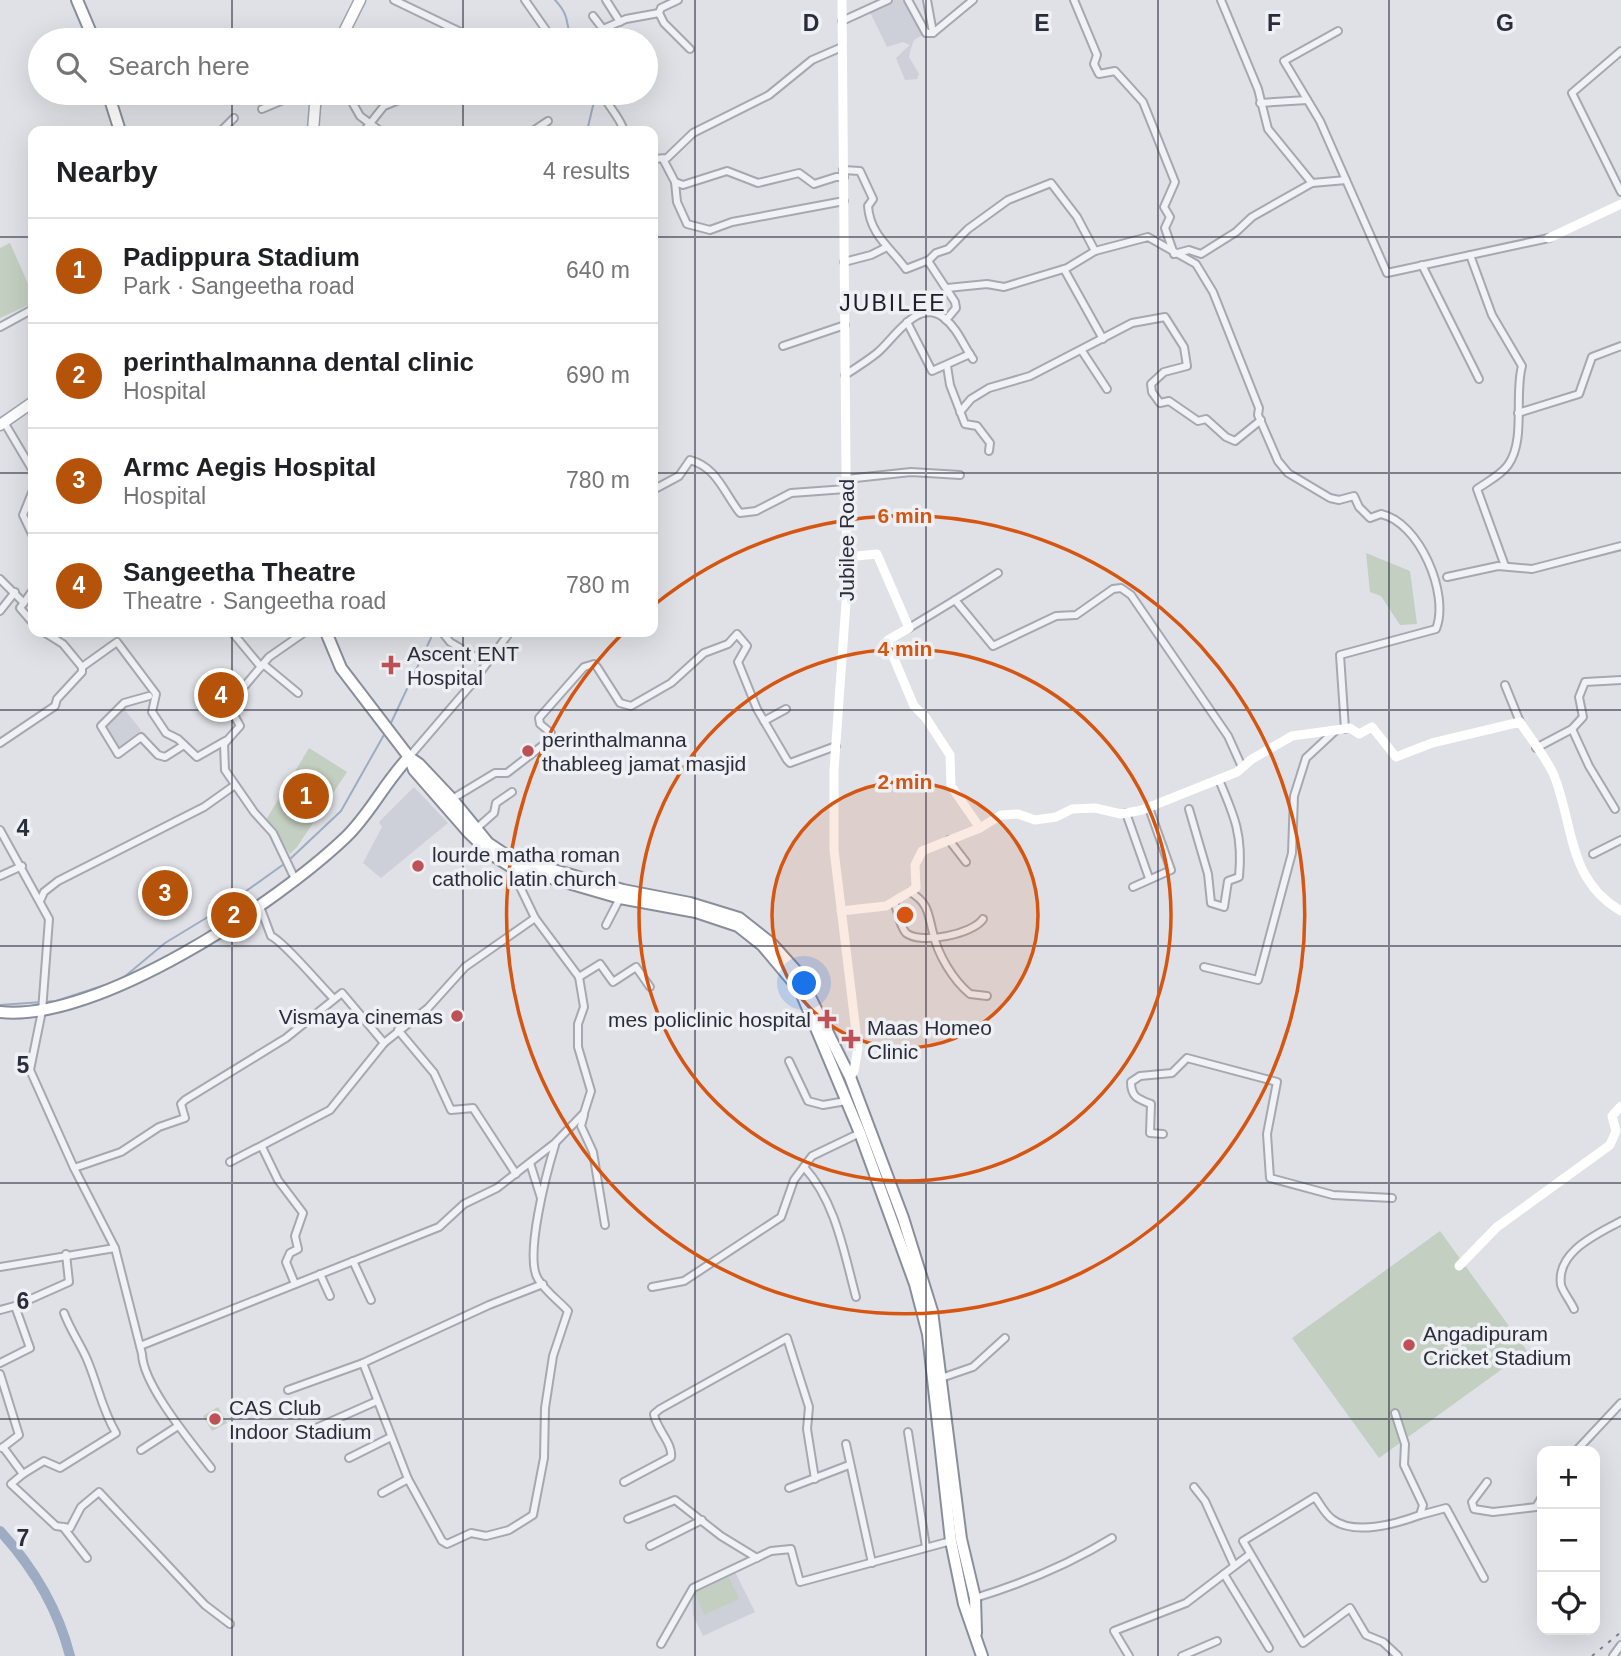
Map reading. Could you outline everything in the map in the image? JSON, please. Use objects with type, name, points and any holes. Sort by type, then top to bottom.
[{"type":"highway","points":[[77,0],[88,28]]},
{"type":"highway","points":[[112,105],[118,126]]},
{"type":"highway","points":[[328,637],[341,668],[388,729],[414,770],[485,844],[510,866],[620,898],[706,916],[738,926],[762,944],[800,990],[860,1133],[915,1284],[928,1334],[951,1541],[964,1604],[982,1656]]},
{"type":"highway","points":[[408,757],[419,764],[452,799],[477,828],[485,844],[509,856],[623,890],[690,903],[739,918],[772,944],[797,973],[850,1077],[919,1263],[932,1311],[964,1556],[975,1598],[976,1633]]},
{"type":"highway","points":[[0,1012],[93,998],[125,985],[259,904],[295,879],[347,836],[408,757]]},
{"type":"highway","points":[[838,1081],[845,1085],[850,1077]]},
{"type":"main road","points":[[346,28],[360,0]]},
{"type":"main road","points":[[310,105],[312,126]]},
{"type":"main road","points":[[2,424],[28,406]]},
{"type":"street","points":[[394,0],[452,28]]},
{"type":"street","points":[[525,0],[545,28]]},
{"type":"street","points":[[606,0],[620,22]]},
{"type":"street","points":[[659,13],[661,8],[678,0]]},
{"type":"street","name":"Jubilee Road","points":[[842,0],[847,557],[836,746],[834,850],[858,1048],[854,1071],[850,1077]]},
{"type":"street","points":[[842,21],[888,0]]},
{"type":"street","points":[[908,0],[926,33],[933,33],[973,0]]},
{"type":"street","points":[[927,0],[933,33]]},
{"type":"street","points":[[1074,0],[1097,55],[1094,64],[1099,74],[1115,71],[1143,102],[1175,183],[1164,207],[1170,217],[1166,228],[1174,254]]},
{"type":"street","points":[[1221,0],[1258,89],[1268,129],[1312,183]]},
{"type":"street","points":[[605,28],[659,13]]},
{"type":"street","points":[[659,13],[664,23],[690,49]]},
{"type":"street","points":[[593,16],[602,28]]},
{"type":"street","points":[[1338,31],[1284,61],[1307,100],[1346,180],[1387,273],[1549,238],[1621,204]]},
{"type":"street","points":[[658,159],[663,159],[693,134],[769,95],[812,60],[842,47]]},
{"type":"street","points":[[1621,51],[1572,93],[1621,192]]},
{"type":"street","points":[[1260,103],[1307,100]]},
{"type":"street","points":[[262,109],[274,105]]},
{"type":"street","points":[[354,105],[360,116],[374,126]]},
{"type":"street","points":[[368,126],[386,105]]},
{"type":"street","points":[[607,105],[610,111],[620,118],[622,126]]},
{"type":"street","points":[[226,126],[234,118]]},
{"type":"street","points":[[540,126],[548,121]]},
{"type":"street","points":[[663,159],[675,182],[677,202],[687,224],[710,230],[844,201]]},
{"type":"street","points":[[675,182],[683,185],[727,171],[758,183],[799,173],[814,184],[856,169],[873,199],[868,206],[869,215],[885,248],[906,269],[948,249],[968,229],[1008,200],[1051,183],[1077,217],[1095,251]]},
{"type":"street","points":[[1174,254],[1189,250],[1201,254],[1209,250],[1252,217],[1312,183],[1346,180]]},
{"type":"street","points":[[947,288],[987,284],[1004,287],[1064,269],[1095,251],[1148,237],[1196,264],[1213,292],[1217,307],[1238,350],[1273,453],[1288,473],[1330,498],[1339,500],[1354,496],[1359,508],[1370,518],[1381,514],[1402,523],[1435,574],[1438,606],[1436,629],[1431,632],[1416,632],[1340,655],[1345,729]]},
{"type":"street","points":[[844,262],[872,255],[885,248]]},
{"type":"street","points":[[1470,255],[1492,315],[1522,366],[1517,386],[1519,430],[1508,465],[1477,489],[1505,566]]},
{"type":"street","points":[[929,260],[956,308],[946,320]]},
{"type":"street","points":[[1422,265],[1479,379]]},
{"type":"street","points":[[1064,269],[1103,339]]},
{"type":"street","points":[[0,327],[28,312]]},
{"type":"street","points":[[845,375],[879,351],[907,322],[926,313],[936,313],[946,320],[956,330],[972,356],[934,371],[929,368],[920,343],[907,322]]},
{"type":"street","points":[[960,412],[971,400],[989,388],[1030,376],[1132,323],[1166,317],[1184,347],[1187,366],[1164,372],[1151,384],[1152,392],[1160,403],[1169,401],[1198,421],[1206,419],[1226,437],[1235,441],[1261,420]]},
{"type":"street","points":[[783,346],[845,325]]},
{"type":"street","points":[[1517,413],[1579,394],[1592,357],[1621,346]]},
{"type":"street","points":[[1082,351],[1107,389]]},
{"type":"street","points":[[947,366],[965,424],[977,426],[990,443],[989,451]]},
{"type":"street","points":[[2,424],[28,463]]},
{"type":"street","points":[[658,487],[678,476],[690,460],[704,464],[717,477],[740,513],[756,511],[791,493],[911,472],[960,475]]},
{"type":"street","points":[[28,502],[23,514],[28,525]]},
{"type":"street","points":[[1447,577],[1505,566],[1532,569],[1621,546]]},
{"type":"street","points":[[847,557],[877,554],[909,628]]},
{"type":"street","points":[[980,828],[951,786],[950,755],[926,718],[914,706],[888,640],[998,573]]},
{"type":"street","points":[[0,579],[24,603]]},
{"type":"street","points":[[955,600],[993,646],[1056,616],[1076,615],[1113,589],[1121,589],[1131,595],[1228,736],[1242,767]]},
{"type":"street","points":[[0,611],[15,592]]},
{"type":"street","points":[[28,597],[21,612],[28,618]]},
{"type":"street","points":[[452,799],[495,773],[507,773],[551,739],[551,733],[540,724],[539,718],[565,686],[589,664],[597,667],[620,703],[631,706],[671,683],[704,653],[728,644],[740,634],[747,646],[738,664],[764,721],[790,763],[836,746]]},
{"type":"street","points":[[52,637],[62,644],[82,667]]},
{"type":"street","points":[[237,637],[262,665],[298,693]]},
{"type":"street","points":[[0,743],[55,706],[57,699],[82,672],[82,667],[117,642],[156,694],[152,712],[161,726],[197,757],[225,741],[240,726],[229,706],[262,665],[298,637]]},
{"type":"street","points":[[446,637],[486,663]]},
{"type":"street","points":[[408,757],[447,715],[506,637]]},
{"type":"street","points":[[1536,748],[1572,729],[1583,717],[1579,697],[1585,682],[1621,680]]},
{"type":"street","points":[[1505,685],[1520,722],[1555,776],[1569,836],[1584,873],[1598,897],[1621,911]]},
{"type":"street","points":[[149,696],[124,703],[101,726],[108,742],[118,754],[141,737],[158,755],[165,757],[184,745]]},
{"type":"street","points":[[764,721],[786,709]]},
{"type":"street","points":[[841,911],[879,908],[894,902],[917,885],[915,865],[918,854],[980,828],[1001,815],[1018,814],[1035,820],[1056,817],[1072,809],[1126,813],[1149,807],[1219,780],[1292,736],[1350,728],[1359,734],[1372,727],[1396,757],[1432,743],[1520,722]]},
{"type":"street","points":[[1572,729],[1589,766],[1615,809]]},
{"type":"street","points":[[1205,967],[1258,980],[1292,853],[1294,796],[1306,758],[1335,731]]},
{"type":"street","points":[[225,741],[224,765],[235,785],[273,834],[295,879]]},
{"type":"street","points":[[1189,809],[1208,874],[1211,903],[1224,907],[1228,881],[1239,877],[1241,850],[1236,817],[1219,780]]},
{"type":"street","points":[[40,901],[44,892],[58,881],[204,807],[235,785]]},
{"type":"street","points":[[477,828],[494,813],[496,803],[512,792]]},
{"type":"street","points":[[1133,887],[1171,870],[1149,807]]},
{"type":"street","points":[[1126,813],[1149,878]]},
{"type":"street","points":[[0,830],[49,919],[42,1005],[30,1070],[74,1168],[116,1248],[143,1368],[178,1426],[211,1468]]},
{"type":"street","points":[[949,840],[966,863]]},
{"type":"street","points":[[1593,854],[1621,840]]},
{"type":"street","points":[[0,876],[22,866]]},
{"type":"street","points":[[510,866],[535,918],[579,977],[584,1007],[578,1024],[578,1047],[591,1091],[581,1126],[593,1152],[605,1225]]},
{"type":"street","points":[[910,892],[930,912],[935,940],[949,968],[965,991],[972,995],[987,996]]},
{"type":"street","points":[[606,925],[620,898]]},
{"type":"street","points":[[894,902],[906,932],[913,936],[935,940],[973,929],[983,919]]},
{"type":"street","points":[[259,904],[271,936],[282,941],[292,957],[334,999]]},
{"type":"street","points":[[230,1162],[330,1110],[384,1042],[428,1008],[465,967],[535,918]]},
{"type":"street","points":[[579,977],[600,964],[613,982],[636,967],[650,987]]},
{"type":"street","points":[[74,1168],[121,1152],[159,1127],[184,1118],[181,1104],[185,1100],[286,1038],[342,993],[384,1042]]},
{"type":"street","points":[[398,1030],[434,1073],[451,1110],[473,1108],[516,1174]]},
{"type":"street","points":[[1163,1134],[1150,1133],[1151,1104],[1133,1096],[1131,1082],[1140,1076],[1172,1073],[1186,1058],[1278,1082],[1267,1134],[1270,1178],[1333,1195],[1392,1198]]},
{"type":"street","points":[[789,1061],[808,1101],[822,1105],[846,1101]]},
{"type":"street","points":[[1459,1266],[1497,1227],[1610,1145],[1616,1130],[1612,1116],[1621,1106]]},
{"type":"street","points":[[140,1346],[439,1227],[464,1204],[498,1188],[530,1163],[555,1143],[584,1113]]},
{"type":"street","points":[[652,1287],[684,1280],[781,1217],[794,1180],[812,1156],[860,1133]]},
{"type":"street","points":[[363,1363],[408,1479],[430,1520],[447,1544],[471,1533],[486,1536],[509,1530],[533,1515],[544,1458],[545,1408],[553,1356],[568,1311],[536,1277],[533,1250],[555,1143]]},
{"type":"street","points":[[262,1147],[278,1180],[303,1213],[295,1236],[298,1249],[290,1253],[286,1262],[295,1284]]},
{"type":"street","points":[[530,1163],[542,1200]]},
{"type":"street","points":[[804,1167],[821,1185],[839,1235],[856,1297]]},
{"type":"street","points":[[1574,1309],[1561,1286],[1563,1269],[1568,1259],[1573,1250],[1621,1221]]},
{"type":"street","points":[[0,1267],[66,1254],[116,1248]]},
{"type":"street","points":[[0,1310],[69,1282],[66,1254]]},
{"type":"street","points":[[354,1261],[371,1300]]},
{"type":"street","points":[[320,1274],[330,1296]]},
{"type":"street","points":[[288,1390],[363,1363],[489,1305],[543,1284]]},
{"type":"street","points":[[0,1363],[30,1348],[15,1306]]},
{"type":"street","points":[[64,1313],[73,1337],[85,1356],[102,1409],[117,1433],[60,1468],[44,1461],[11,1484],[56,1527],[70,1528],[81,1507],[99,1492],[205,1605],[230,1624]]},
{"type":"street","points":[[624,1482],[671,1457],[671,1449],[654,1417],[660,1409],[787,1338],[809,1407],[807,1429],[815,1479]]},
{"type":"street","points":[[941,1378],[973,1367],[1005,1338]]},
{"type":"street","points":[[0,1374],[19,1435],[2,1448],[23,1474]]},
{"type":"street","points":[[316,1428],[377,1401]]},
{"type":"street","points":[[1581,1446],[1621,1403]]},
{"type":"street","points":[[1395,1413],[1405,1444],[1404,1465],[1423,1505],[1420,1515]]},
{"type":"street","points":[[141,1450],[178,1426]]},
{"type":"street","points":[[908,1432],[926,1548]]},
{"type":"street","points":[[349,1458],[391,1437]]},
{"type":"street","points":[[846,1444],[872,1563]]},
{"type":"street","points":[[789,1488],[849,1465]]},
{"type":"street","points":[[382,1493],[408,1479]]},
{"type":"street","points":[[1486,1482],[1472,1502],[1474,1509],[1493,1512],[1535,1507],[1537,1504]]},
{"type":"street","points":[[1194,1487],[1205,1501],[1234,1565]]},
{"type":"street","points":[[1398,1656],[1383,1642],[1366,1635],[1350,1608],[1303,1643],[1243,1541],[1315,1497],[1332,1519],[1351,1528],[1404,1521],[1446,1508],[1484,1578]]},
{"type":"street","points":[[628,1519],[676,1500],[758,1558]]},
{"type":"street","points":[[650,1546],[702,1520]]},
{"type":"street","points":[[62,1527],[87,1558]]},
{"type":"street","points":[[975,1598],[1023,1583],[1071,1563],[1112,1538]]},
{"type":"street","points":[[661,1644],[693,1588],[771,1551],[791,1549],[800,1582],[951,1541]]},
{"type":"street","points":[[1129,1656],[1114,1631],[1186,1603],[1249,1555]]},
{"type":"street","points":[[1224,1574],[1269,1648]]},
{"type":"street","points":[[1182,1656],[1217,1641]]},
{"type":"street","points":[[1613,1656],[1621,1645]]},
{"type":"shaded area","points":[[889,0],[907,0],[924,34],[914,40],[909,57],[919,74],[917,79],[905,80],[896,58],[910,45],[903,42],[887,47],[870,12]]},
{"type":"shaded area","points":[[124,709],[141,730],[117,751],[102,726]]},
{"type":"shaded area","points":[[414,787],[448,823],[381,878],[363,863],[382,827],[379,822]]},
{"type":"shaded area","points":[[735,1572],[755,1612],[703,1636],[693,1615],[692,1592]]},
{"type":"green space","points":[[10,243],[28,284],[28,305],[0,318],[0,248]]},
{"type":"green space","points":[[1366,553],[1410,571],[1417,624],[1400,625],[1381,596],[1370,592]]},
{"type":"green space","points":[[309,748],[347,772],[290,854],[266,820]]},
{"type":"green space","name":"Angadipuram Cricket Stadium","points":[[1440,1231],[1527,1351],[1379,1458],[1292,1338]]},
{"type":"green space","name":"CAS Club Indoor Stadium","points":[[218,1407],[227,1423],[212,1431],[203,1416]]},
{"type":"green space","points":[[729,1577],[739,1599],[704,1615],[695,1593]]},
{"type":"waterway","points":[[555,0],[564,12],[568,28]]},
{"type":"waterway","points":[[588,126],[593,105]]},
{"type":"waterway","points":[[390,725],[431,638]]},
{"type":"waterway","points":[[288,861],[341,811],[385,733]]},
{"type":"waterway","points":[[123,978],[165,943],[221,909],[284,864]]},
{"type":"waterway","points":[[0,1005],[56,1001],[105,985]]},
{"type":"waterway","points":[[0,1531],[43,1589],[59,1622],[70,1656]]},
{"type":"railway","points":[[1592,1656],[1621,1632]]},
{"type":"place","name":"Ascent ENT Hospital","points":[[391,665]]},
{"type":"place","name":"Sangeetha Theatre","points":[[221,695]]},
{"type":"place","name":"perinthalmanna thableeg jamat masjid","points":[[528,751]]},
{"type":"place","name":"Padippura Stadium","points":[[306,796]]},
{"type":"place","name":"lourde matha roman catholic latin church","points":[[418,866]]},
{"type":"place","name":"Armc Aegis Hospital","points":[[165,893]]},
{"type":"place","name":"perinthalmanna dental clinic","points":[[234,915]]},
{"type":"place","name":"Vismaya cinemas","points":[[457,1016]]},
{"type":"place","name":"mes policlinic hospital","points":[[827,1019]]},
{"type":"place","name":"Maas Homeo Clinic","points":[[851,1039]]},
{"type":"place","name":"Angadipuram Cricket Stadium","points":[[1409,1345]]},
{"type":"place","name":"CAS Club Indoor Stadium","points":[[215,1419]]},
{"type":"district","name":"JUBILEE","points":[[893,303]]}]
